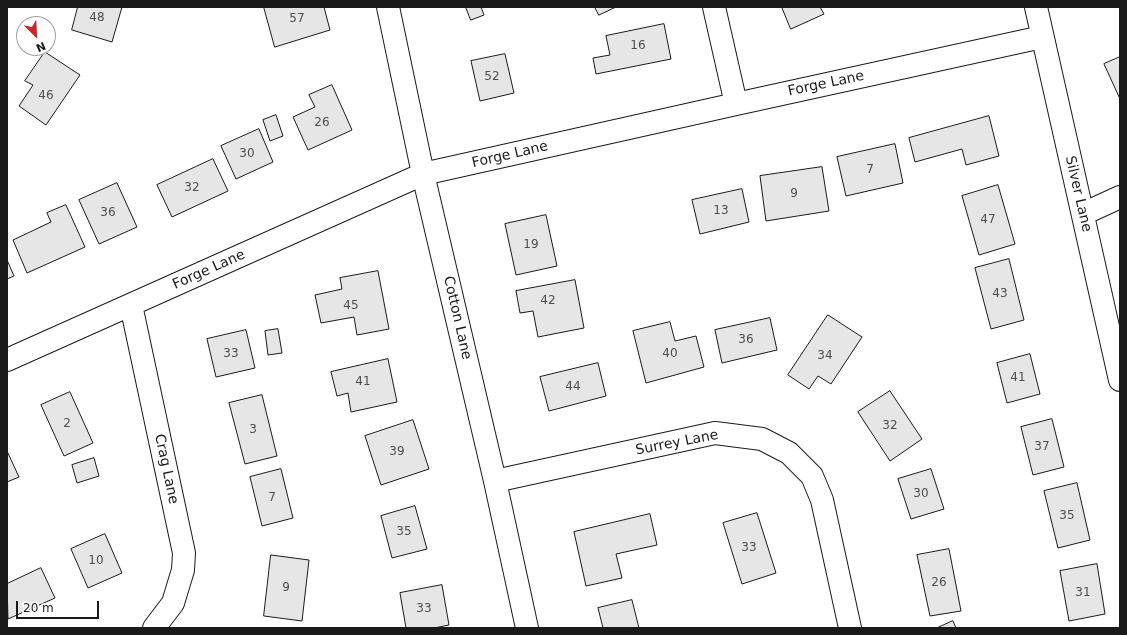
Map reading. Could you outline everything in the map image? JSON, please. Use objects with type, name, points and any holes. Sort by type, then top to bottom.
[{"type":"street","name":"Cotton Lane","points":[[388,7],[423,174],[495,481],[527,628]]},
{"type":"street","points":[[714,7],[736,104]]},
{"type":"street","name":"Silver Lane","points":[[1036,7],[1120,380]]},
{"type":"street","name":"Forge Lane","points":[[7,360],[423,174],[1042,37]]},
{"type":"street","points":[[1083,214],[1120,197]]},
{"type":"street","name":"Crag Lane","points":[[130,305],[184,553],[184,570],[173,603],[154,628]]},
{"type":"street","name":"Surrey Lane","points":[[495,481],[716,433],[762,439],[789,453],[812,476],[822,500],[850,628]]},
{"type":"building","points":[[78,7],[122,7],[112,42],[72,30]]},
{"type":"building","points":[[264,7],[324,7],[330,30],[275,47]]},
{"type":"building","points":[[466,7],[481,7],[484,15],[471,20]]},
{"type":"building","points":[[595,7],[616,7],[599,15]]},
{"type":"building","points":[[782,7],[820,7],[824,14],[791,29]]},
{"type":"building","points":[[664,24],[671,59],[596,74],[593,58],[610,55],[606,36]]},
{"type":"building","points":[[505,54],[514,93],[480,101],[471,61]]},
{"type":"building","points":[[42,56],[51,56],[80,75],[46,125],[19,106],[33,85],[25,81]]},
{"type":"building","points":[[1120,57],[1120,99],[1104,64]]},
{"type":"building","points":[[332,85],[352,130],[308,150],[293,117],[315,107],[309,95]]},
{"type":"building","points":[[276,115],[283,136],[270,141],[263,120]]},
{"type":"building","points":[[989,116],[999,156],[966,165],[962,149],[915,162],[909,138]]},
{"type":"building","points":[[259,129],[273,162],[236,179],[221,146]]},
{"type":"building","points":[[895,144],[903,183],[846,196],[837,157]]},
{"type":"building","points":[[213,159],[228,191],[172,217],[157,185]]},
{"type":"building","points":[[822,167],[829,211],[766,221],[760,176]]},
{"type":"building","points":[[117,183],[137,227],[99,244],[79,200]]},
{"type":"building","points":[[998,185],[1015,244],[979,255],[962,196]]},
{"type":"building","points":[[742,189],[749,222],[700,234],[692,200]]},
{"type":"building","points":[[66,205],[85,247],[27,273],[13,240],[51,222],[47,213]]},
{"type":"building","points":[[546,215],[557,266],[516,275],[505,224]]},
{"type":"building","points":[[1009,259],[1024,320],[991,329],[975,268]]},
{"type":"building","points":[[7,260],[14,276],[7,279]]},
{"type":"building","points":[[378,271],[389,329],[357,335],[354,317],[321,323],[315,295],[342,289],[340,278]]},
{"type":"building","points":[[575,280],[584,328],[538,337],[533,311],[520,313],[516,291]]},
{"type":"building","points":[[828,315],[862,337],[831,384],[818,376],[809,389],[788,375]]},
{"type":"building","points":[[770,318],[777,350],[722,363],[715,330]]},
{"type":"building","points":[[670,322],[675,341],[696,336],[704,367],[646,383],[633,331]]},
{"type":"building","points":[[278,329],[282,353],[268,355],[265,331]]},
{"type":"building","points":[[246,330],[255,368],[216,377],[207,339]]},
{"type":"building","points":[[1030,354],[1040,394],[1007,403],[997,363]]},
{"type":"building","points":[[388,359],[397,402],[351,412],[348,393],[337,396],[331,372]]},
{"type":"building","points":[[598,363],[606,396],[549,411],[540,377]]},
{"type":"building","points":[[890,391],[922,439],[890,461],[858,412]]},
{"type":"building","points":[[70,392],[93,443],[64,456],[41,405]]},
{"type":"building","points":[[262,395],[277,456],[245,464],[229,403]]},
{"type":"building","points":[[1052,419],[1064,467],[1033,475],[1021,427]]},
{"type":"building","points":[[413,420],[429,469],[381,485],[365,436]]},
{"type":"building","points":[[7,451],[19,477],[7,482]]},
{"type":"building","points":[[94,458],[99,476],[77,483],[72,465]]},
{"type":"building","points":[[281,469],[293,518],[262,526],[250,477]]},
{"type":"building","points":[[931,469],[944,509],[911,519],[898,479]]},
{"type":"building","points":[[1077,483],[1090,540],[1058,548],[1044,491]]},
{"type":"building","points":[[415,506],[427,549],[392,558],[381,516]]},
{"type":"building","points":[[757,513],[776,573],[742,584],[723,523]]},
{"type":"building","points":[[650,514],[657,545],[616,554],[622,578],[586,586],[574,532]]},
{"type":"building","points":[[105,534],[122,573],[88,588],[71,549]]},
{"type":"building","points":[[949,549],[961,611],[930,616],[917,555]]},
{"type":"building","points":[[271,555],[309,560],[302,621],[264,616]]},
{"type":"building","points":[[1097,564],[1105,614],[1069,621],[1060,571]]},
{"type":"building","points":[[41,568],[55,598],[8,619],[7,584]]},
{"type":"building","points":[[442,585],[449,625],[434,628],[406,628],[400,593]]},
{"type":"building","points":[[632,600],[639,628],[603,628],[598,608]]},
{"type":"building","points":[[953,621],[956,628],[937,628]]}]
